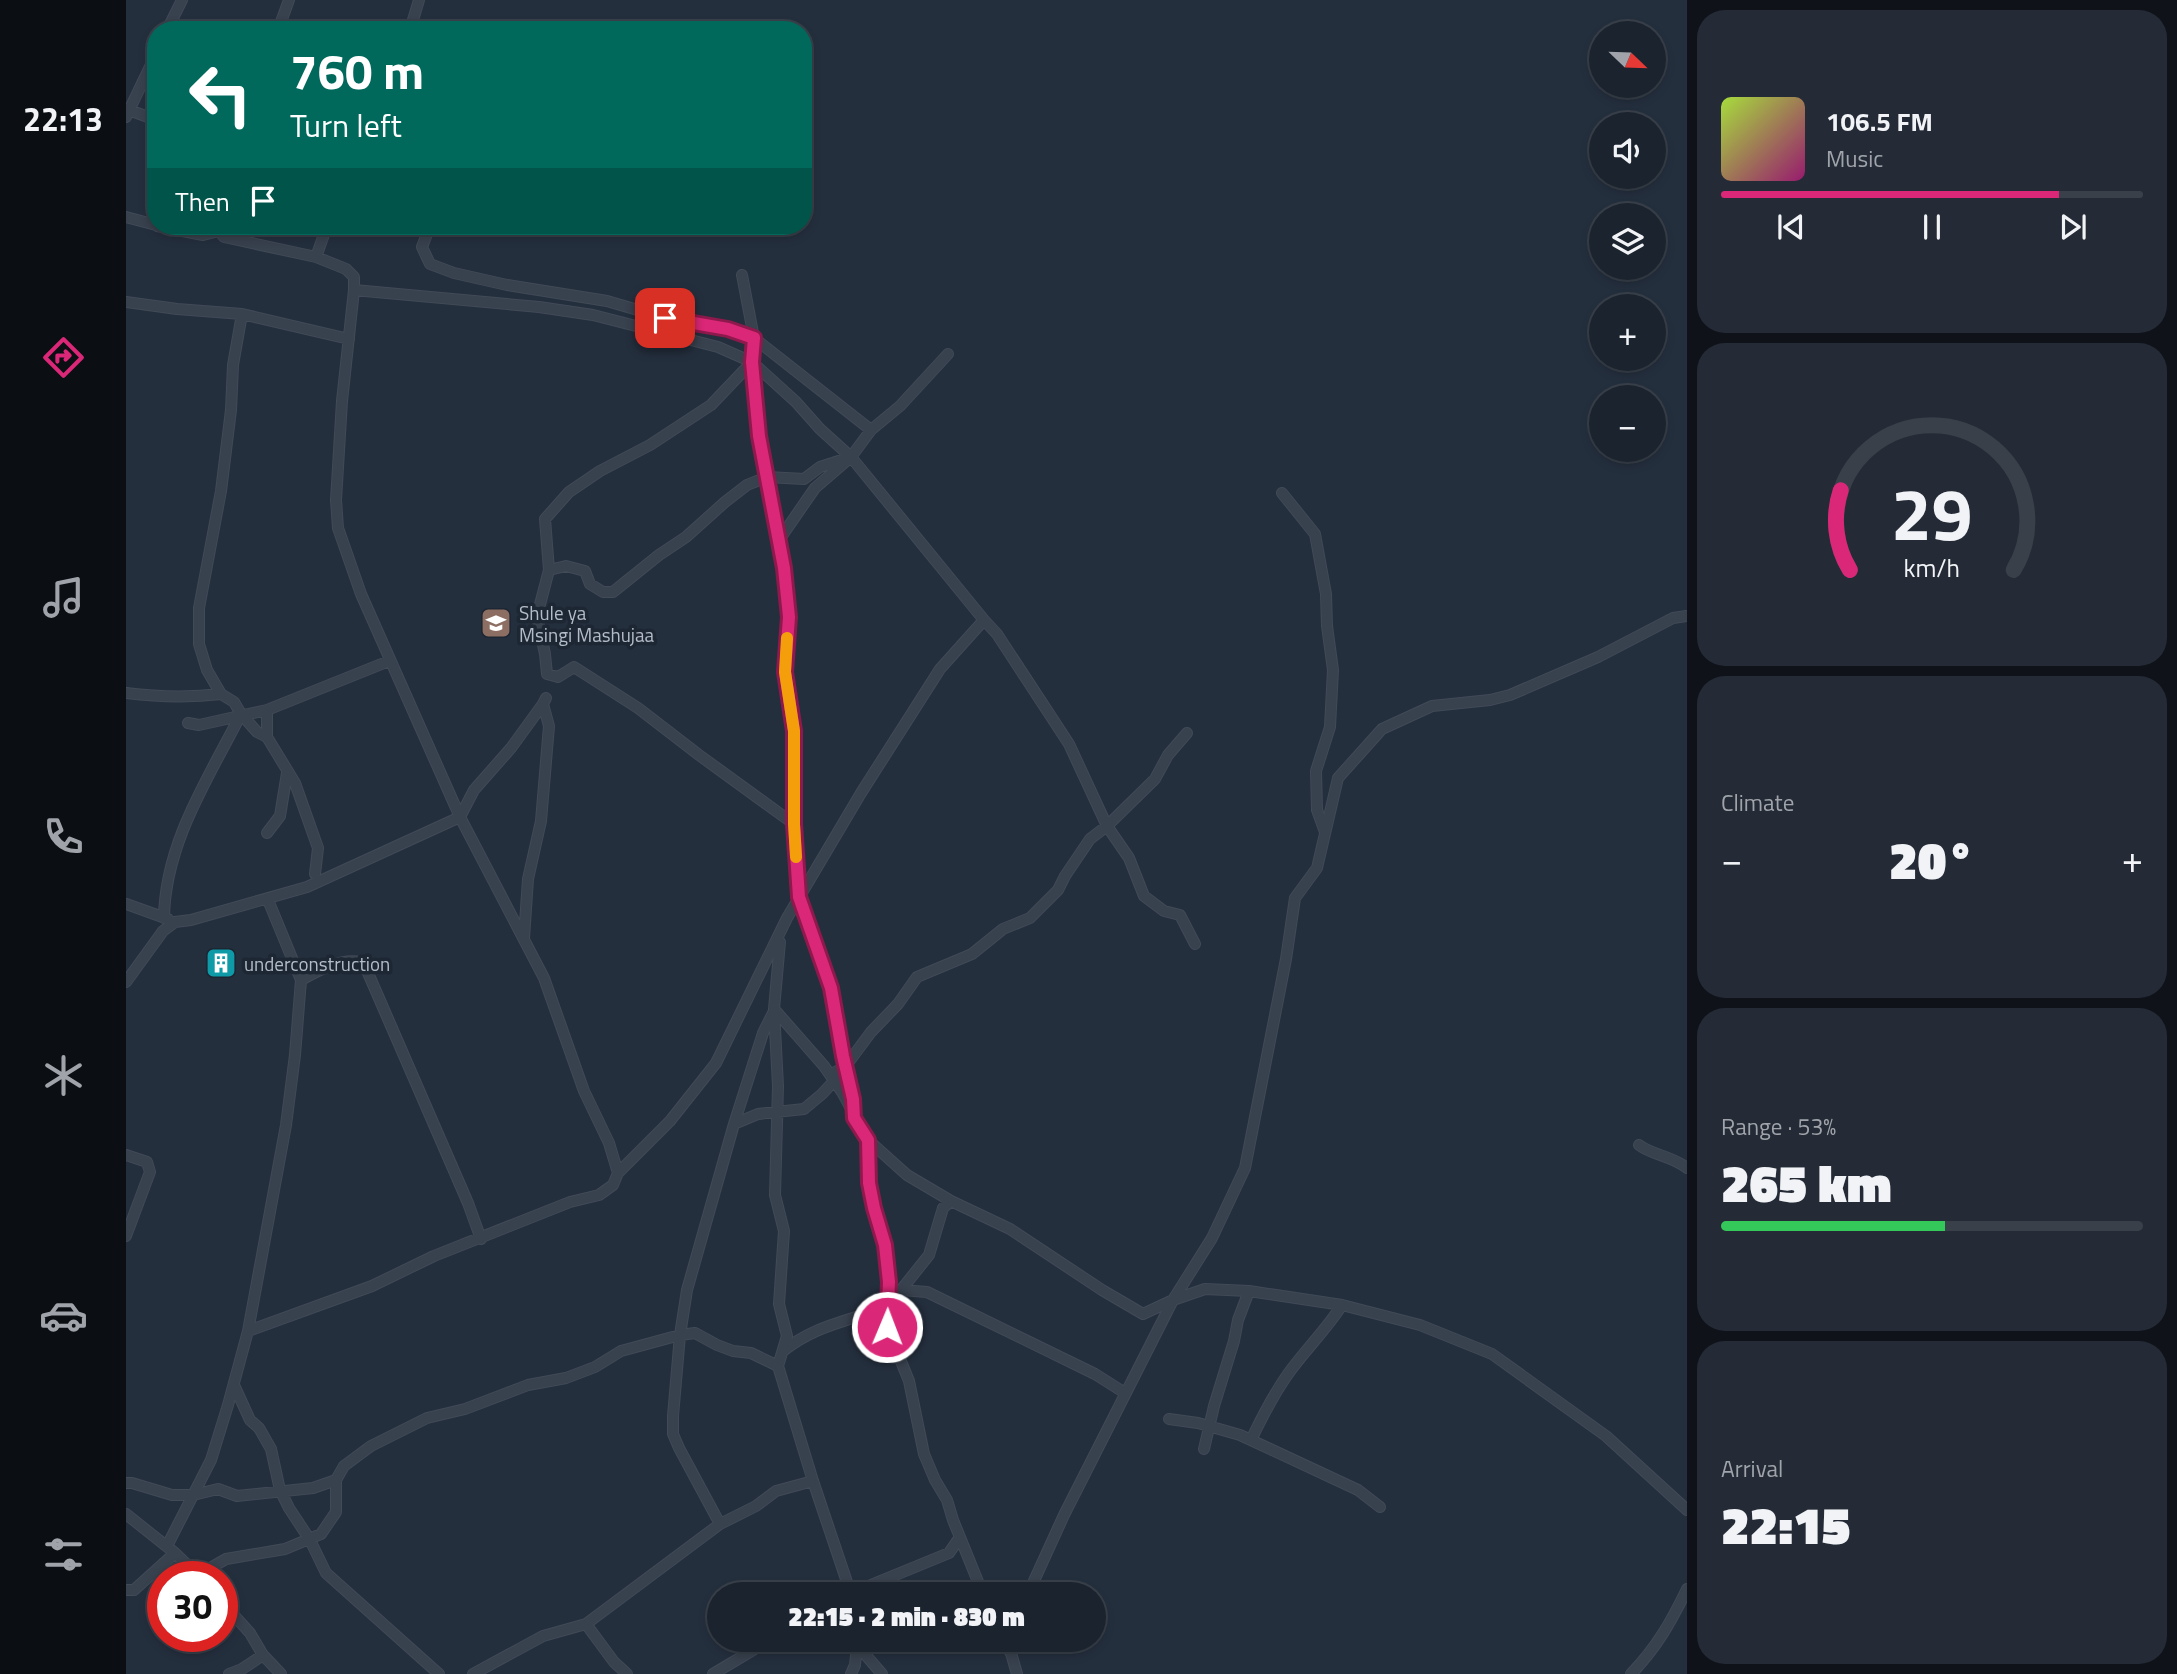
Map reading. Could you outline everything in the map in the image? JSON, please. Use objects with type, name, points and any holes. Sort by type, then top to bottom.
[{"type":"street","points":[[172,21],[182,0]]},
{"type":"street","points":[[281,21],[289,0]]},
{"type":"street","points":[[413,21],[419,0]]},
{"type":"street","points":[[147,73],[128,114],[147,118]]},
{"type":"street","points":[[126,217],[147,223]]},
{"type":"street","points":[[223,235],[234,240],[316,257],[346,269],[354,277],[342,401],[336,500],[338,528],[361,594],[389,661],[460,817],[544,978],[583,1091],[609,1143],[618,1173]]},
{"type":"street","points":[[316,257],[324,235]]},
{"type":"street","points":[[427,235],[422,247],[430,264],[454,273],[507,285],[607,301],[665,318],[728,329],[754,338],[871,430]]},
{"type":"street","points":[[742,275],[754,338],[752,362],[759,436],[779,540],[789,617],[785,672],[794,731],[794,824],[799,897],[831,988],[853,1099],[854,1118]]},
{"type":"street","points":[[354,290],[539,307],[593,315],[718,347],[752,362],[851,457],[997,634],[1069,744],[1107,826],[1129,858],[1144,896],[1164,911],[1180,915],[1195,944]]},
{"type":"street","points":[[126,302],[242,314],[349,339]]},
{"type":"street","points":[[242,314],[233,365],[231,410],[221,491],[199,608],[200,644],[207,670],[221,694],[234,702],[257,732],[267,737]]},
{"type":"street","points":[[779,540],[816,488],[851,457],[871,430],[900,407],[948,354]]},
{"type":"street","points":[[752,362],[711,405],[650,445],[600,471],[569,492],[545,519],[549,570],[537,616],[547,674],[558,677],[574,667],[639,708],[794,824]]},
{"type":"street","points":[[549,570],[565,566],[585,571],[590,584],[603,592],[613,592],[686,537],[747,485],[767,477],[804,479],[820,467],[851,457]]},
{"type":"street","points":[[1282,492],[1315,534],[1326,594],[1333,670],[1330,727],[1316,771],[1317,810],[1326,833]]},
{"type":"street","points":[[1033,1582],[1063,1515],[1125,1393],[1173,1300],[1212,1238],[1245,1168],[1295,898],[1317,868],[1338,778],[1382,729],[1432,706],[1490,700],[1510,695],[1598,657],[1673,618],[1687,616]]},
{"type":"street","points":[[248,1331],[372,1286],[434,1256],[570,1202],[599,1195],[613,1185],[618,1173],[670,1121],[716,1063],[799,897],[940,669],[984,620]]},
{"type":"street","points":[[188,723],[199,725],[267,710],[389,661]]},
{"type":"street","points":[[126,693],[188,698],[221,694]]},
{"type":"street","points":[[126,904],[175,922],[268,900],[307,887],[460,817],[474,790],[511,748],[545,701],[549,726],[541,821],[528,879],[524,939]]},
{"type":"street","points":[[267,710],[267,737],[295,783],[318,848],[315,874]]},
{"type":"street","points":[[164,918],[164,893],[173,852],[241,714]]},
{"type":"street","points":[[734,1124],[758,1114],[804,1109],[834,1081],[835,1072],[845,1067],[917,977],[972,954],[1003,929],[1030,918],[1058,890],[1090,839],[1155,779],[1168,755],[1186,733]]},
{"type":"street","points":[[267,833],[280,816],[287,772]]},
{"type":"street","points":[[126,1590],[134,1590],[171,1550],[193,1495],[211,1460],[248,1331],[286,1125],[301,980],[268,900]]},
{"type":"street","points":[[126,982],[163,931],[175,922]]},
{"type":"street","points":[[780,934],[774,1009],[778,1086],[775,1195],[785,1231],[779,1304],[787,1336],[778,1366],[846,1582]]},
{"type":"street","points":[[301,980],[321,969],[345,962],[356,961],[365,966],[468,1203],[481,1239]]},
{"type":"street","points":[[774,1009],[817,1057],[868,1140],[906,1175],[951,1201],[1010,1229],[1143,1314],[1205,1289],[1249,1291],[1342,1305],[1420,1325],[1492,1354],[1606,1436],[1687,1510]]},
{"type":"street","points":[[720,1524],[673,1434],[680,1335],[687,1290],[724,1154],[763,1033],[774,1009]]},
{"type":"street","points":[[868,1140],[869,1183],[885,1245],[889,1282],[887,1327],[909,1381],[924,1454],[947,1500],[978,1582]]},
{"type":"street","points":[[1639,1145],[1645,1150],[1675,1159],[1687,1168]]},
{"type":"street","points":[[126,1156],[147,1162],[150,1172],[126,1236]]},
{"type":"street","points":[[901,1290],[929,1255],[943,1208],[951,1201]]},
{"type":"street","points":[[888,1295],[901,1290],[927,1292],[1095,1374],[1125,1393]]},
{"type":"street","points":[[1204,1449],[1238,1320],[1249,1291]]},
{"type":"street","points":[[1251,1440],[1269,1402],[1289,1372],[1342,1305]]},
{"type":"street","points":[[783,1351],[822,1327],[887,1306]]},
{"type":"street","points":[[223,1561],[285,1549],[321,1534],[336,1512],[335,1480],[344,1466],[371,1446],[427,1418],[465,1409],[528,1385],[566,1378],[596,1367],[621,1352],[680,1335],[695,1333],[717,1345],[733,1351],[751,1353],[778,1366]]},
{"type":"street","points":[[233,1385],[250,1420],[271,1449],[280,1490],[310,1539],[326,1573],[439,1674]]},
{"type":"street","points":[[1169,1419],[1210,1426],[1251,1440],[1358,1490],[1380,1507]]},
{"type":"street","points":[[126,1483],[172,1495],[193,1495],[218,1489],[237,1496],[313,1488],[335,1480]]},
{"type":"street","points":[[473,1674],[542,1636],[586,1624],[720,1524],[756,1506],[776,1491],[813,1480]]},
{"type":"street","points":[[126,1514],[183,1561]]},
{"type":"street","points":[[879,1582],[949,1553],[960,1538]]},
{"type":"street","points":[[1631,1674],[1668,1628],[1687,1589]]},
{"type":"street","points":[[238,1620],[250,1633],[263,1655],[281,1674]]},
{"type":"street","points":[[586,1624],[614,1662],[627,1674]]},
{"type":"street","points":[[713,1674],[750,1652]]},
{"type":"street","points":[[851,1674],[856,1652]]},
{"type":"street","points":[[864,1652],[882,1674]]},
{"type":"street","points":[[1011,1653],[1017,1674]]},
{"type":"street","points":[[229,1674],[263,1655]]},
{"type":"slow traffic","points":[[787,638],[785,672],[794,731],[796,857]]},
{"type":"place","name":"Shule ya Msingi Mashujaa","points":[[496,623]]},
{"type":"place","name":"underconstruction","points":[[221,963]]},
{"type":"route","points":[[665,318],[728,329],[754,338],[752,362],[759,436],[784,568],[789,617],[785,672],[794,731],[794,824],[799,897],[831,988],[853,1099],[854,1118],[868,1140],[869,1183],[885,1245],[889,1282],[887,1327]]}]
